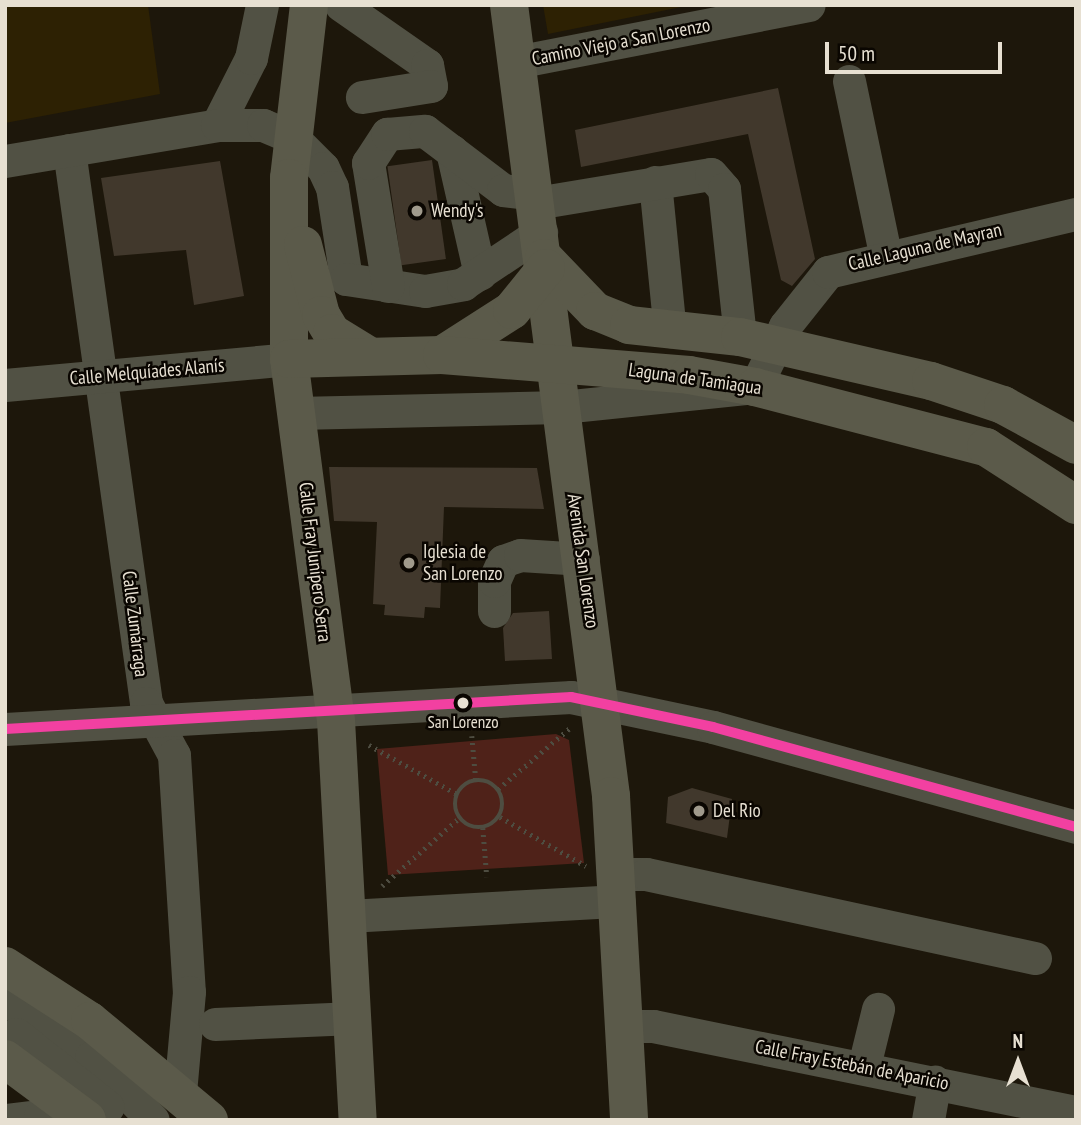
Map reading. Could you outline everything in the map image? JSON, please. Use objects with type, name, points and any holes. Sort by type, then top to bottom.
[{"type":"main road","name":"Calle Fray Junípero Serra","points":[[309,5],[289,178],[289,359],[334,708],[358,1120]]},
{"type":"main road","name":"Avenida San Lorenzo","points":[[509,5],[541,231],[600,700],[609,881],[627,1026],[629,1120]]},
{"type":"main road","points":[[289,178],[328,281],[332,333],[368,355]]},
{"type":"main road","points":[[541,231],[595,311],[629,326],[757,341],[1003,405],[1076,445]]},
{"type":"main road","points":[[442,355],[512,310],[541,231]]},
{"type":"main road","name":"Laguna de Tamiagua","points":[[289,359],[442,355],[557,364],[755,387],[986,447],[1076,505]]},
{"type":"main road","points":[[5,966],[180,1092],[209,1120]]},
{"type":"main road","points":[[5,1059],[74,1109]]},
{"type":"street","points":[[217,125],[251,58],[262,5]]},
{"type":"street","points":[[341,5],[427,65],[431,86],[362,97]]},
{"type":"street","name":"Camino Viejo a San Lorenzo","points":[[516,62],[807,5]]},
{"type":"street","points":[[849,81],[885,254]]},
{"type":"street","points":[[5,161],[217,125],[263,125],[293,138],[332,187],[328,281],[447,290],[480,274],[541,231],[655,182],[702,173],[724,189],[757,341]]},
{"type":"street","points":[[388,286],[368,163],[373,148],[387,134],[410,129],[441,138],[452,151],[503,190],[541,231]]},
{"type":"street","name":"Calle Zumárraga","points":[[69,150],[103,377],[146,702],[174,755],[184,868],[189,992],[180,1092]]},
{"type":"street","points":[[452,151],[480,274]]},
{"type":"street","points":[[655,182],[670,331]]},
{"type":"street","name":"Calle Laguna de Mayran","points":[[755,387],[757,341],[828,272],[885,254],[1076,214]]},
{"type":"street","name":"Calle Melquíades Alanís","points":[[5,385],[289,359]]},
{"type":"street","points":[[296,414],[562,407],[755,387]]},
{"type":"street","points":[[494,611],[494,581],[503,561],[520,555],[583,559]]},
{"type":"street","points":[[5,729],[156,723],[334,708],[600,700],[1076,827]]},
{"type":"street","points":[[348,916],[646,874],[1035,958]]},
{"type":"street","points":[[5,999],[91,1057],[153,1120]]},
{"type":"street","points":[[864,1066],[878,1009]]},
{"type":"street","points":[[215,1024],[354,1018]]},
{"type":"street","name":"Calle Fray Estebán de Aparicio","points":[[627,1026],[864,1066],[1076,1112]]},
{"type":"street","points":[[5,1027],[80,1078],[122,1120]]},
{"type":"street","points":[[928,1120],[935,1082]]},
{"type":"street","points":[[7,1120],[74,1109]]},
{"type":"path","points":[[498,789],[570,728]]},
{"type":"path","points":[[472,736],[475,780]]},
{"type":"path","points":[[369,745],[457,794]]},
{"type":"path","points":[[475,780],[498,789]]},
{"type":"path","points":[[457,794],[475,780]]},
{"type":"path","points":[[498,789],[500,817]]},
{"type":"path","points":[[457,794],[459,818]]},
{"type":"path","points":[[500,817],[609,881]]},
{"type":"path","points":[[482,828],[500,817]]},
{"type":"path","points":[[459,818],[482,828]]},
{"type":"path","points":[[382,887],[459,818]]},
{"type":"path","points":[[482,828],[486,877]]},
{"type":"shaded area","points":[[5,5],[148,5],[160,94],[5,123]]},
{"type":"shaded area","points":[[543,5],[691,5],[548,34]]},
{"type":"shaded area","points":[[556,734],[569,740],[584,863],[388,875],[377,749]]},
{"type":"building","points":[[778,88],[815,259],[792,286],[781,280],[748,134],[581,167],[575,130]]},
{"type":"building","name":"Wendy's","points":[[432,160],[446,259],[401,265],[387,166]]},
{"type":"building","points":[[220,161],[244,296],[194,305],[186,250],[114,256],[101,178]]},
{"type":"building","name":"Iglesia de San Lorenzo","points":[[329,467],[537,468],[544,509],[444,507],[440,608],[425,607],[424,618],[384,615],[385,605],[373,604],[377,522],[334,521]]},
{"type":"building","points":[[549,611],[552,659],[505,661],[503,628],[513,613]]},
{"type":"building","name":"Del Rio","points":[[692,788],[732,799],[727,838],[666,823],[668,797]]},
{"type":"transit line","points":[[5,729],[571,697],[713,727],[1076,827]]},
{"type":"place","name":"Wendy's","points":[[417,211]]},
{"type":"place","name":"Iglesia de San Lorenzo","points":[[409,563]]},
{"type":"place","name":"San Lorenzo","points":[[463,703]]},
{"type":"place","name":"Del Rio","points":[[699,811]]}]
